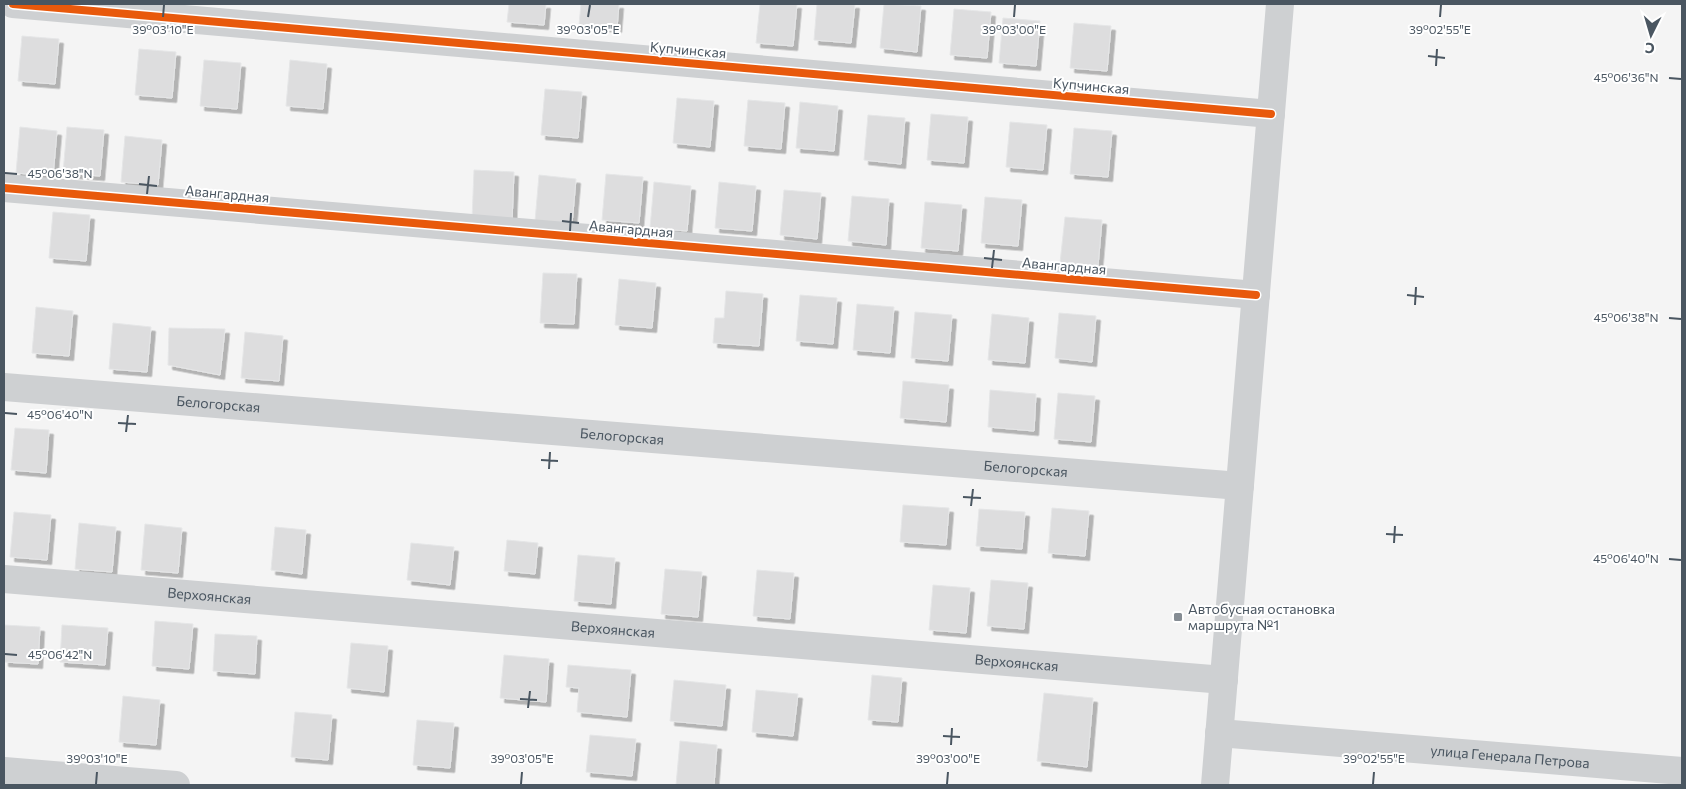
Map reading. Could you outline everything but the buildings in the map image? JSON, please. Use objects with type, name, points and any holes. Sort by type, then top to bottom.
[{"type":"street","name":"Купчинская","points":[[13,4],[1271,114]]},
{"type":"street","points":[[1215,785],[1280,4]]},
{"type":"street","name":"Авангардная","points":[[4,188],[1256,295]]},
{"type":"street","name":"Белогорская","points":[[4,387],[1240,486]]},
{"type":"street","name":"Верхоянская","points":[[4,579],[1224,680]]},
{"type":"street","name":"улица Генерала Петрова","points":[[1219,733],[1682,771]]},
{"type":"street","points":[[4,771],[176,785]]},
{"type":"cycle path","points":[[13,4],[1271,114]]},
{"type":"cycle path","points":[[4,188],[1256,295]]},
{"type":"place","name":"Автобусная остановка маршрута №1","points":[[1178,617]]}]
